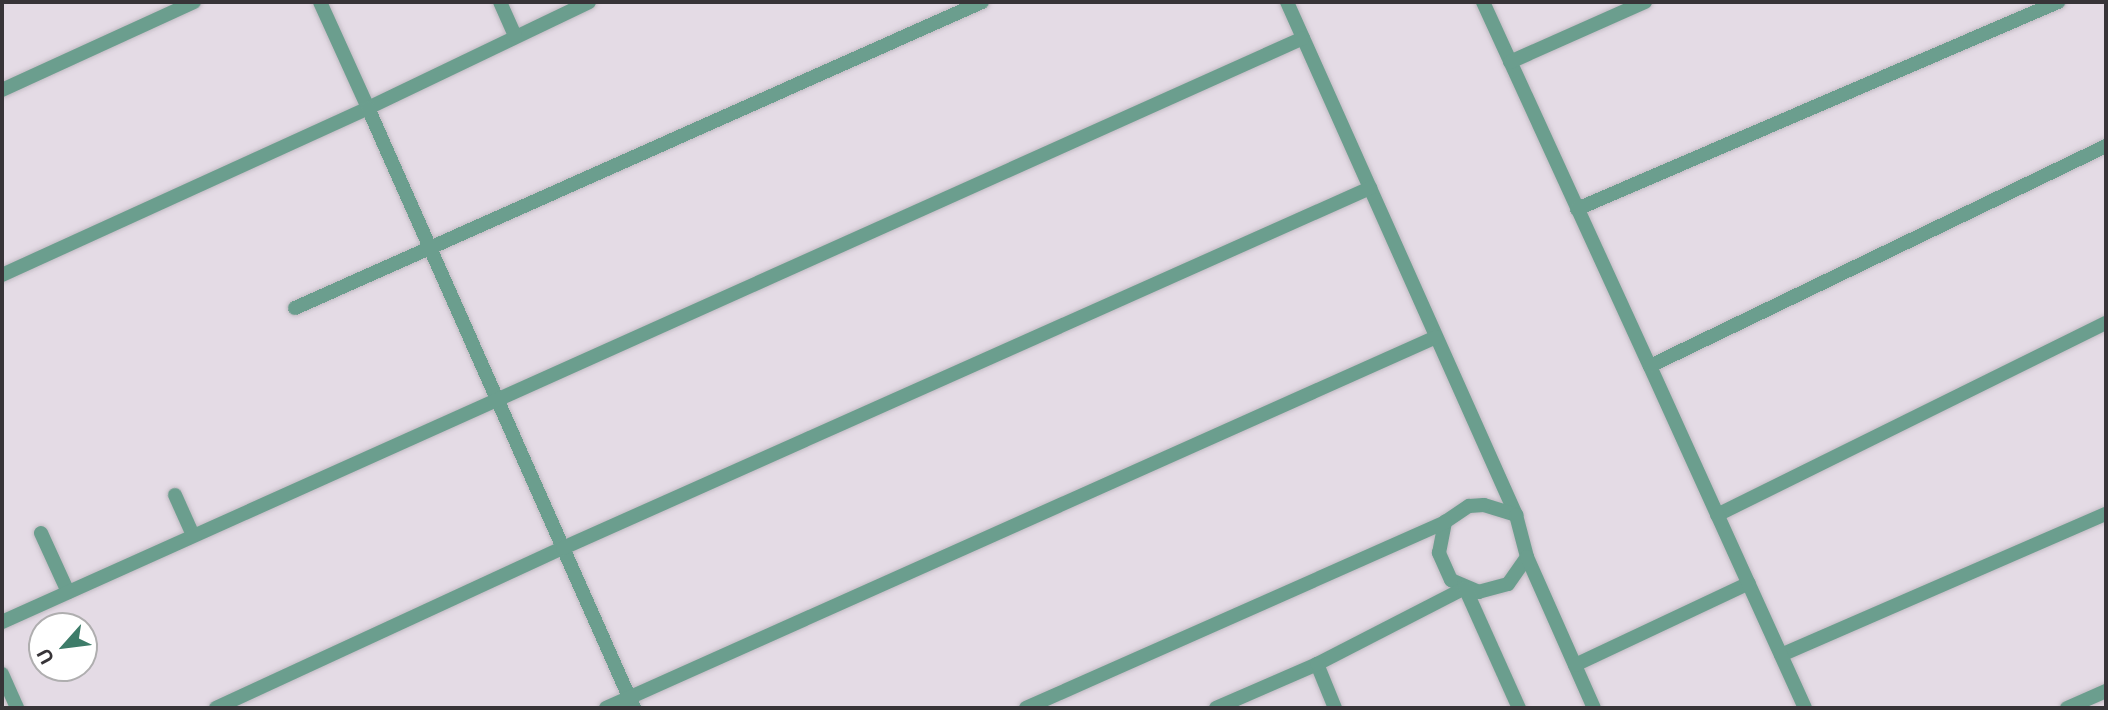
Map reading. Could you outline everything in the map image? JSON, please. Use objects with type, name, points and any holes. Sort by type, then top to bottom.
[{"type":"street","points":[[2,90],[194,2]]},
{"type":"street","points":[[320,2],[632,703]]},
{"type":"street","points":[[500,2],[514,35]]},
{"type":"street","points":[[2,275],[368,108],[514,35],[589,2]]},
{"type":"street","points":[[295,308],[982,2]]},
{"type":"street","points":[[1287,2],[1516,515],[1527,558],[1594,708]]},
{"type":"street","points":[[1483,2],[1805,708]]},
{"type":"street","points":[[1510,62],[1645,2]]},
{"type":"street","points":[[1577,209],[2058,2]]},
{"type":"street","points":[[2,622],[1303,38]]},
{"type":"street","points":[[1650,366],[2106,146]]},
{"type":"street","points":[[216,708],[563,548],[1370,187]]},
{"type":"street","points":[[1717,515],[2106,323]]},
{"type":"street","points":[[606,708],[632,703],[1436,337]]},
{"type":"street","points":[[175,495],[193,535]]},
{"type":"street","points":[[1026,708],[1445,522],[1469,506],[1484,505],[1516,515]]},
{"type":"street","points":[[1781,655],[2106,514]]},
{"type":"street","points":[[1445,522],[1438,553],[1451,580],[1465,588],[1479,592],[1508,584],[1527,558]]},
{"type":"street","points":[[41,533],[68,592]]},
{"type":"street","points":[[1575,665],[1749,583]]},
{"type":"street","points":[[1216,708],[1317,664],[1465,588]]},
{"type":"street","points":[[1465,588],[1519,708]]},
{"type":"street","points":[[1317,664],[1335,708]]},
{"type":"street","points":[[2,674],[17,708]]},
{"type":"street","points":[[2067,708],[2106,691]]}]
